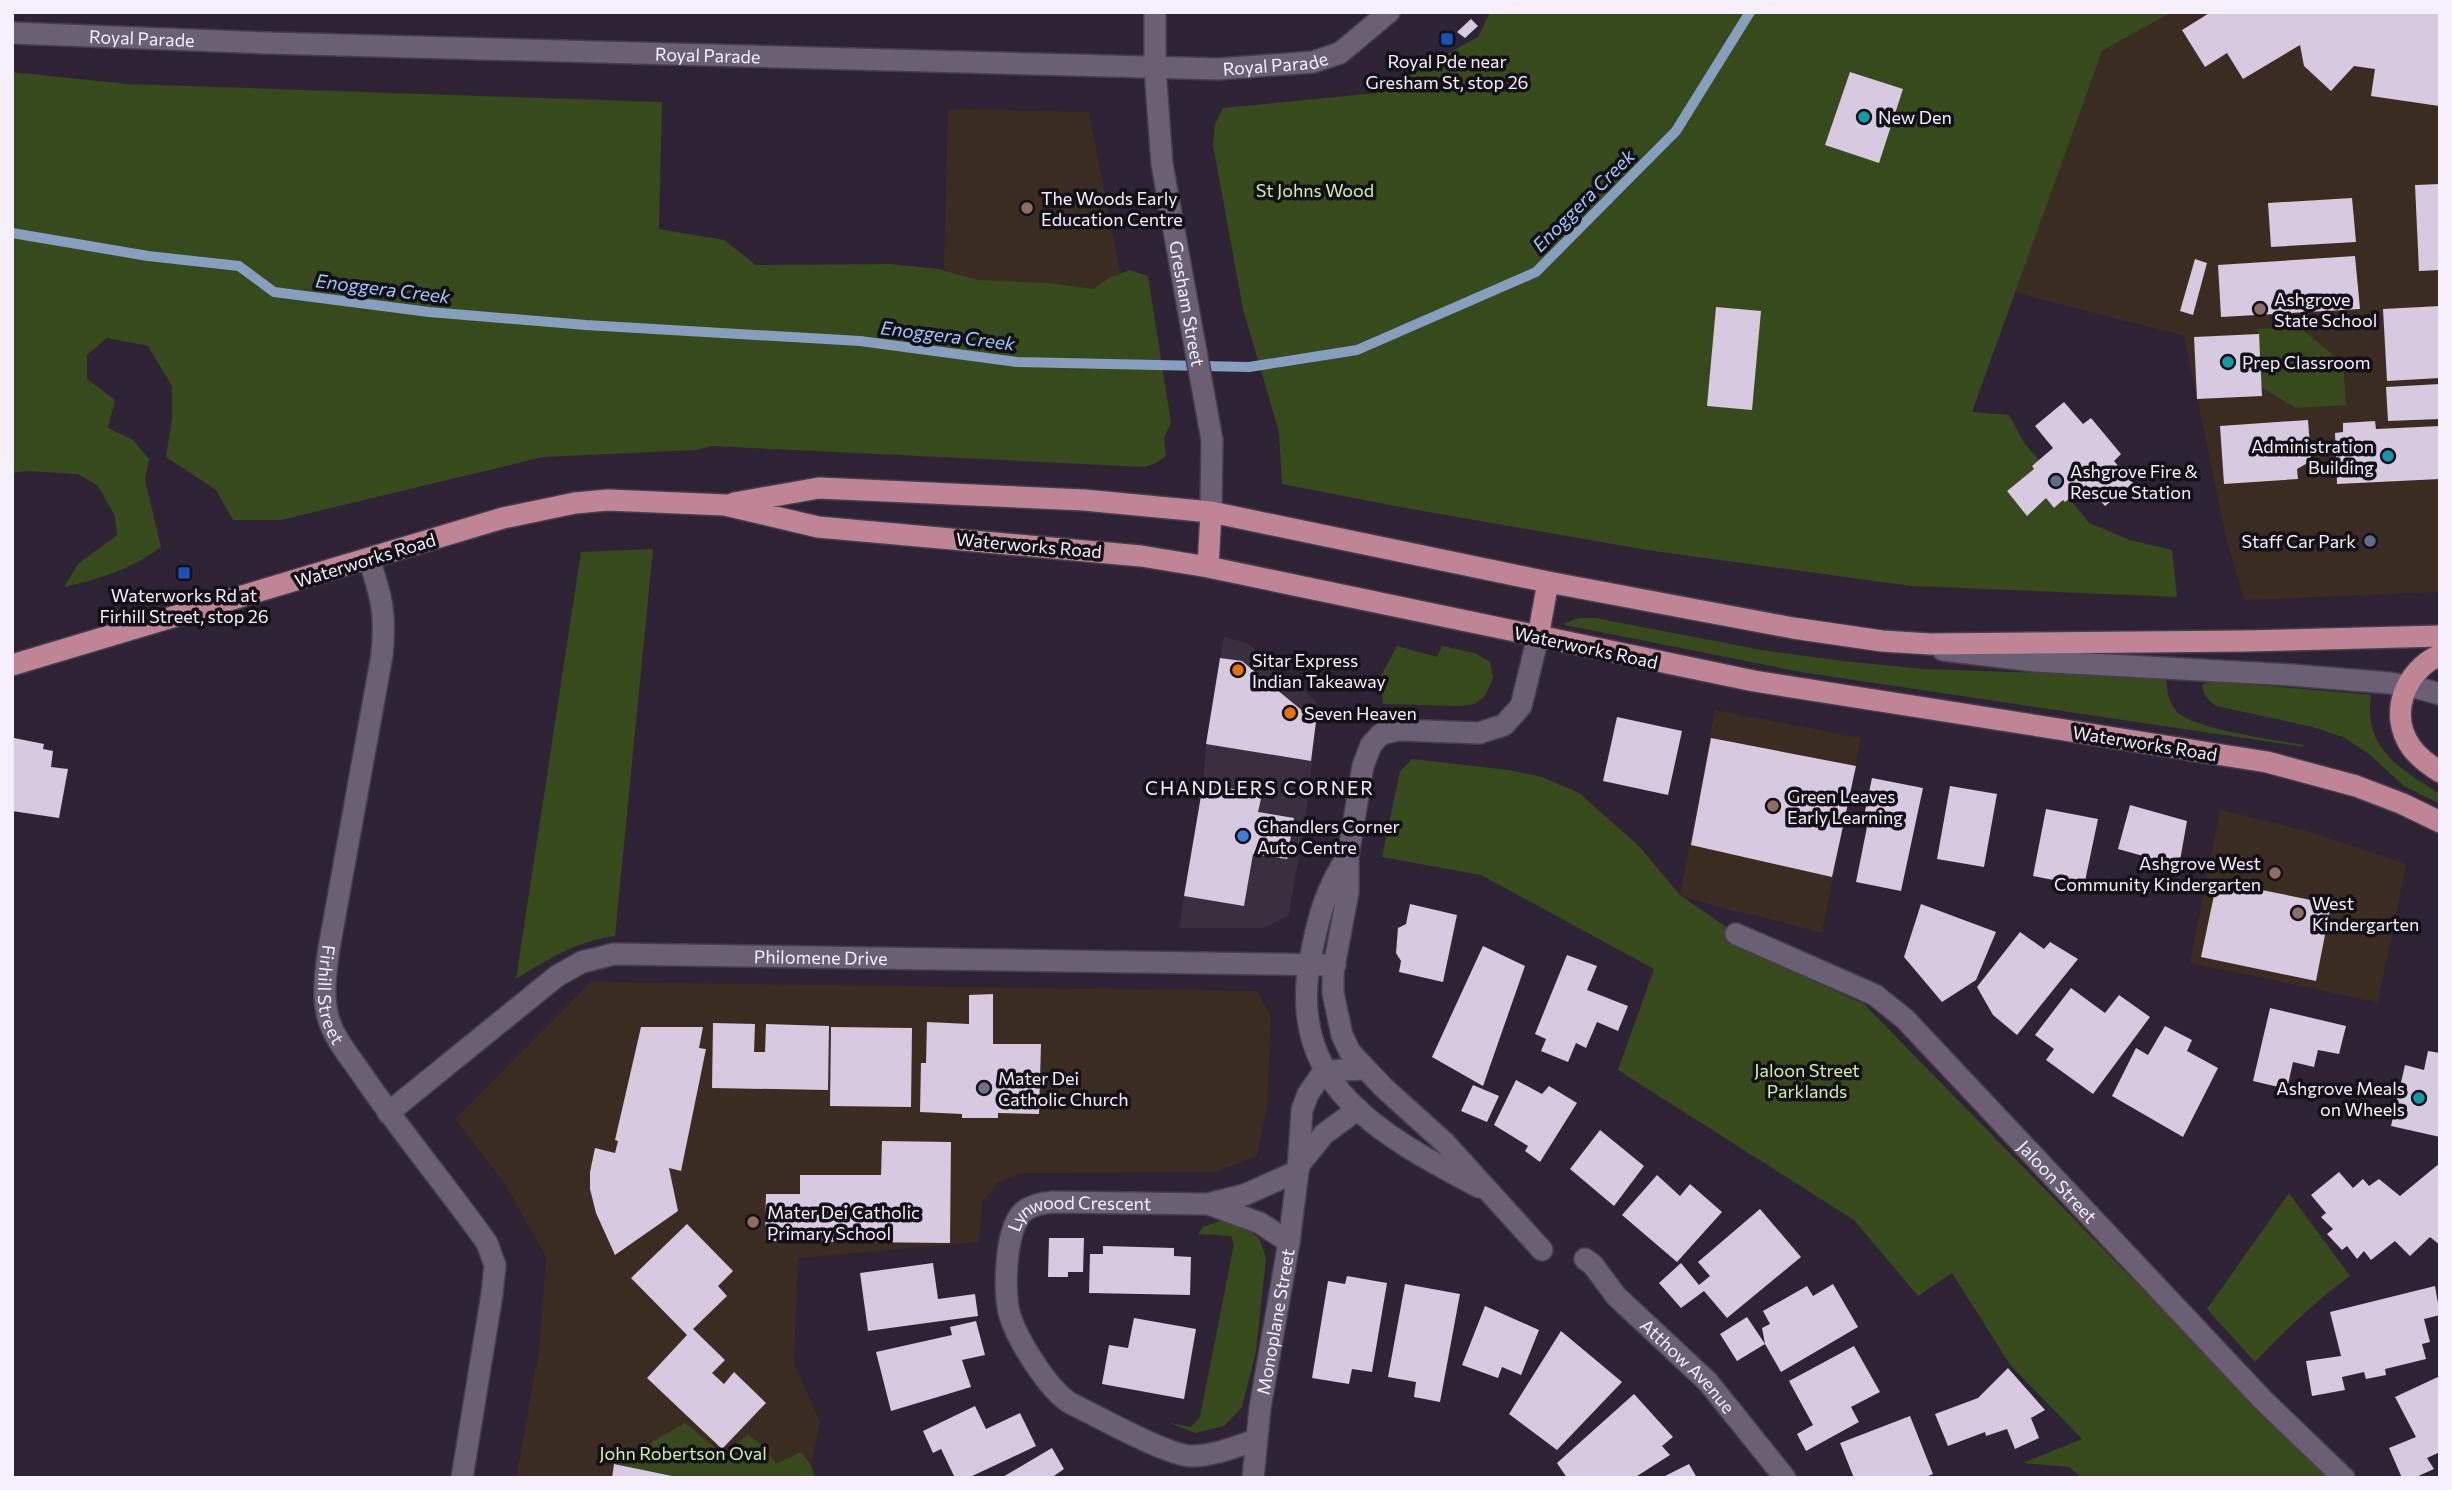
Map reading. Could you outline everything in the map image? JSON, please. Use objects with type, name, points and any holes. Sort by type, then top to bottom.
[{"type":"main road","name":"Waterworks Road","points":[[725,505],[819,488],[1084,500],[1211,512],[1548,582],[1882,642],[1930,644],[2246,641],[2440,636]]},
{"type":"main road","name":"Waterworks Road","points":[[12,665],[503,518],[575,503],[641,500],[725,505],[818,527],[1141,556],[1208,567],[1754,681],[2267,762],[2356,786],[2440,822]]},
{"type":"main road","points":[[1208,567],[1211,512]]},
{"type":"main road","points":[[1538,637],[1548,582]]},
{"type":"main road","points":[[2440,654],[2422,666],[2407,685],[2400,711],[2403,732],[2413,750],[2440,772]]},
{"type":"street","name":"Gresham Street","points":[[1154,12],[1162,164],[1210,425],[1213,451],[1211,512]]},
{"type":"street","name":"Royal Parade","points":[[12,33],[268,43],[1218,69],[1314,62],[1340,53],[1389,12]]},
{"type":"street","name":"Firhill Street","points":[[369,559],[383,604],[385,631],[329,948],[325,1001],[332,1029],[388,1113],[490,1248],[495,1270],[462,1478]]},
{"type":"street","points":[[1538,637],[1521,706],[1504,725],[1479,733],[1399,730],[1381,734],[1374,741],[1364,759],[1348,856],[1347,904],[1335,965],[1333,999],[1348,1049],[1365,1069],[1436,1134],[1542,1250]]},
{"type":"street","name":"Waterworks Road","points":[[1882,642],[2035,661],[2292,675],[2407,685],[2440,695]]},
{"type":"street","points":[[1348,856],[1326,891],[1309,964],[1307,1020],[1313,1045],[1324,1071],[1358,1109],[1401,1143],[1489,1193]]},
{"type":"street","name":"Jaloon Street","points":[[1736,934],[1875,995],[1905,1019],[2263,1400],[2344,1478]]},
{"type":"street","name":"Philomene Drive","points":[[388,1113],[557,976],[582,962],[614,954],[1335,965]]},
{"type":"street","points":[[1324,1071],[1365,1069]]},
{"type":"street","points":[[1298,1168],[1324,1135],[1358,1109],[1365,1069]]},
{"type":"street","name":"Monoplane Street","points":[[1253,1478],[1255,1440],[1289,1242],[1302,1110],[1308,1094],[1324,1071]]},
{"type":"street","name":"Lynwood Crescent","points":[[1255,1440],[1222,1451],[1184,1455],[1070,1403],[1059,1395],[1046,1381],[1008,1310],[1009,1245],[1017,1219],[1028,1208],[1053,1202],[1208,1204],[1244,1195],[1298,1168]]},
{"type":"street","name":"Lynwood Crescent","points":[[1208,1204],[1260,1223],[1289,1242]]},
{"type":"street","name":"Atthow Avenue","points":[[1585,1259],[1616,1296],[1709,1382],[1785,1478]]},
{"type":"shaded area","name":"Ashgrove State School","points":[[2172,12],[2440,12],[2440,592],[2244,600],[2227,541],[2184,336],[2014,292],[2102,51]]},
{"type":"shaded area","name":"The Woods Early Education Centre","points":[[948,109],[1089,112],[1127,309],[943,303]]},
{"type":"shaded area","name":"CHANDLERS CORNER","points":[[1224,637],[1247,643],[1316,701],[1310,787],[1289,915],[1264,928],[1179,928],[1203,784],[1206,744]]},
{"type":"shaded area","name":"Green Leaves Early Learning","points":[[1715,710],[1861,738],[1822,933],[1680,895]]},
{"type":"shaded area","name":"West Kindergarten","points":[[2220,810],[2300,829],[2406,864],[2378,1002],[2190,963]]},
{"type":"shaded area","name":"Mater Dei Catholic Primary School","points":[[591,982],[1257,991],[1271,1016],[1267,1107],[1257,1156],[1215,1172],[1020,1173],[998,1183],[982,1202],[979,1242],[798,1258],[794,1363],[820,1422],[811,1465],[815,1478],[516,1478],[539,1352],[546,1257],[505,1184],[455,1119]]},
{"type":"green space","name":"St Johns Wood","points":[[1490,12],[2172,12],[2102,51],[1972,412],[2009,415],[2025,444],[2039,460],[2032,466],[2034,469],[2007,491],[2027,515],[2046,498],[2054,508],[2069,498],[2089,523],[2130,540],[2172,550],[2177,597],[1911,586],[1647,550],[1282,484],[1279,432],[1243,309],[1213,145],[1215,124],[1223,108],[1376,93],[1478,37]]},
{"type":"green space","points":[[12,72],[127,84],[662,102],[659,229],[724,240],[756,265],[890,264],[938,269],[978,280],[1048,283],[1094,289],[1107,279],[1129,270],[1148,276],[1171,423],[1164,437],[1166,456],[1145,467],[712,446],[696,450],[543,457],[281,520],[233,520],[216,490],[166,457],[172,420],[172,386],[148,346],[107,338],[87,355],[87,379],[115,400],[108,428],[133,440],[149,459],[145,480],[161,547],[138,562],[115,572],[64,587],[78,564],[117,535],[115,516],[98,486],[78,474],[26,471],[12,473]]},
{"type":"green space","points":[[2299,327],[2343,363],[2346,405],[2296,408],[2261,387],[2258,329]]},
{"type":"green space","points":[[653,549],[615,936],[575,947],[516,979],[581,552]]},
{"type":"green space","points":[[1579,618],[1595,618],[1762,650],[1843,661],[1923,669],[2166,677],[2172,704],[2177,712],[2186,718],[2217,729],[2304,747],[1801,672],[1565,625]]},
{"type":"green space","points":[[1397,646],[1437,657],[1442,646],[1475,653],[1490,662],[1493,678],[1485,696],[1475,704],[1460,706],[1383,704],[1381,676]]},
{"type":"green space","points":[[2210,681],[2371,695],[2370,714],[2379,743],[2399,766],[2440,794],[2440,804],[2404,786],[2369,754],[2343,737],[2313,727],[2216,706],[2206,697],[2202,685]]},
{"type":"green space","name":"Jaloon Street Parklands","points":[[1412,759],[1509,770],[1542,777],[1579,793],[1639,846],[1680,895],[1736,934],[1734,945],[1864,1004],[2327,1478],[2082,1478],[2069,1467],[2023,1463],[2082,1439],[2011,1366],[1952,1273],[1918,1296],[1854,1220],[1618,1070],[1654,969],[1481,875],[1382,857],[1400,771]]},
{"type":"green space","points":[[2289,1193],[2350,1276],[2312,1306],[2255,1362],[2207,1309]]},
{"type":"green space","points":[[1220,1221],[1243,1227],[1259,1238],[1266,1258],[1256,1351],[1242,1407],[1224,1426],[1195,1433],[1170,1423],[1191,1427],[1200,1417],[1234,1244],[1231,1236],[1198,1234],[1203,1227]]},
{"type":"green space","name":"John Robertson Oval","points":[[685,1423],[723,1454],[748,1435],[764,1446],[776,1464],[801,1452],[811,1465],[815,1478],[683,1478],[614,1464]]},
{"type":"building","points":[[2211,12],[2440,12],[2439,106],[2371,96],[2375,69],[2354,66],[2331,91],[2304,66],[2300,45],[2243,79],[2227,53],[2205,67],[2182,30]]},
{"type":"building","points":[[1471,19],[1478,26],[1465,38],[1457,32]]},
{"type":"building","name":"New Den","points":[[1850,72],[1903,89],[1879,163],[1825,145]]},
{"type":"building","points":[[2440,184],[2440,270],[2419,271],[2415,185]]},
{"type":"building","points":[[2352,198],[2356,242],[2271,247],[2268,203]]},
{"type":"building","points":[[2355,256],[2360,309],[2221,317],[2218,265]]},
{"type":"building","points":[[2195,259],[2207,263],[2193,315],[2180,311]]},
{"type":"building","points":[[2440,306],[2440,378],[2387,381],[2383,309]]},
{"type":"building","points":[[1716,307],[1761,311],[1752,410],[1707,406]]},
{"type":"building","name":"Prep Classroom","points":[[2259,334],[2262,396],[2197,399],[2194,337]]},
{"type":"building","points":[[2440,384],[2440,419],[2388,421],[2386,387]]},
{"type":"building","points":[[2064,402],[2083,424],[2091,418],[2121,454],[2114,461],[2133,483],[2105,506],[2086,485],[2054,508],[2046,498],[2027,516],[2007,491],[2034,469],[2032,466],[2053,448],[2035,426]]},
{"type":"building","name":"Prep Classroom","points":[[2308,420],[2311,461],[2297,469],[2298,479],[2224,484],[2220,426]]},
{"type":"building","name":"Administration Building","points":[[2375,421],[2376,429],[2440,426],[2440,479],[2337,484],[2335,433],[2343,432],[2343,423]]},
{"type":"building","points":[[1220,658],[1242,661],[1316,722],[1311,761],[1206,744]]},
{"type":"building","points":[[1617,717],[1682,731],[1668,795],[1603,781]]},
{"type":"building","points":[[14,738],[44,744],[43,749],[53,751],[51,767],[68,769],[59,818],[12,811]]},
{"type":"building","name":"Green Leaves Early Learning","points":[[1711,738],[1856,766],[1832,877],[1691,845]]},
{"type":"building","points":[[1872,778],[1923,788],[1901,891],[1856,882],[1867,827],[1862,826]]},
{"type":"building","name":"Chandlers Corner Auto Centre","points":[[1203,784],[1262,794],[1258,812],[1294,818],[1287,859],[1253,854],[1244,906],[1184,896]]},
{"type":"building","points":[[1950,786],[1997,794],[1984,867],[1937,859]]},
{"type":"building","points":[[2130,805],[2187,821],[2179,866],[2118,849]]},
{"type":"building","points":[[2046,809],[2098,819],[2084,886],[2033,876]]},
{"type":"building","name":"West Kindergarten","points":[[2217,881],[2331,904],[2316,981],[2201,957]]},
{"type":"building","points":[[1410,904],[1457,915],[1443,982],[1399,972],[1401,961],[1396,953],[1398,928],[1406,924]]},
{"type":"building","points":[[1921,904],[1996,932],[1976,980],[1942,1002],[1904,957]]},
{"type":"building","points":[[2020,932],[2044,949],[2050,942],[2078,959],[2017,1035],[1993,1015],[1977,987]]},
{"type":"building","points":[[1483,946],[1525,966],[1483,1086],[1432,1057]]},
{"type":"building","points":[[1567,955],[1597,966],[1587,990],[1628,1006],[1618,1031],[1597,1022],[1586,1048],[1576,1043],[1568,1062],[1541,1051],[1546,1039],[1535,1034]]},
{"type":"building","points":[[2071,988],[2105,1013],[2119,995],[2150,1017],[2093,1094],[2046,1060],[2054,1049],[2035,1035]]},
{"type":"building","points":[[993,994],[993,1044],[1041,1044],[1039,1114],[998,1113],[998,1118],[962,1118],[962,1114],[920,1112],[921,1063],[926,1063],[927,1022],[969,1024],[969,995]]},
{"type":"building","points":[[2270,1008],[2346,1026],[2339,1054],[2318,1050],[2314,1067],[2293,1062],[2287,1089],[2253,1081]]},
{"type":"building","points":[[713,1023],[755,1024],[754,1052],[765,1052],[766,1024],[829,1026],[828,1090],[712,1088]]},
{"type":"building","points":[[2165,1026],[2192,1040],[2187,1051],[2218,1068],[2183,1137],[2112,1096],[2136,1048],[2148,1055]]},
{"type":"building","points":[[641,1027],[703,1027],[699,1048],[706,1049],[681,1171],[669,1168],[678,1211],[615,1255],[596,1213],[590,1189],[590,1172],[595,1148],[615,1153],[618,1141],[615,1140]]},
{"type":"building","points":[[831,1027],[912,1028],[911,1107],[830,1106]]},
{"type":"building","name":"Ashgrove Meals on Wheels","points":[[2428,1051],[2440,1053],[2440,1137],[2391,1126],[2405,1065],[2424,1070]]},
{"type":"building","points":[[1516,1080],[1542,1094],[1549,1086],[1577,1103],[1540,1162],[1525,1151],[1528,1146],[1494,1125]]},
{"type":"building","points":[[1473,1085],[1499,1096],[1487,1122],[1461,1111]]},
{"type":"building","points":[[1600,1130],[1644,1166],[1614,1206],[1570,1169]]},
{"type":"building","points":[[882,1141],[951,1142],[950,1243],[765,1241],[766,1194],[800,1194],[800,1175],[881,1175]]},
{"type":"building","points":[[2440,1163],[2440,1245],[2430,1237],[2410,1256],[2395,1241],[2371,1260],[2364,1251],[2357,1259],[2347,1246],[2342,1250],[2327,1234],[2333,1229],[2321,1217],[2326,1213],[2311,1195],[2339,1172],[2353,1188],[2363,1179],[2369,1186],[2379,1179],[2400,1196]]},
{"type":"building","points":[[1657,1175],[1680,1196],[1690,1184],[1722,1212],[1677,1262],[1622,1215]]},
{"type":"building","points":[[1760,1209],[1801,1257],[1727,1318],[1704,1291],[1681,1308],[1659,1283],[1681,1263],[1699,1285],[1710,1276],[1698,1262]]},
{"type":"building","points":[[687,1224],[733,1271],[718,1286],[727,1296],[693,1329],[725,1360],[712,1373],[724,1384],[734,1372],[766,1403],[722,1449],[647,1378],[687,1335],[631,1278]]},
{"type":"building","points":[[1049,1238],[1084,1238],[1083,1272],[1068,1272],[1068,1277],[1048,1277]]},
{"type":"building","points":[[1103,1246],[1174,1248],[1174,1256],[1191,1257],[1190,1295],[1089,1293],[1090,1254],[1103,1254]]},
{"type":"building","points":[[933,1263],[938,1299],[975,1294],[978,1316],[868,1331],[860,1273]]},
{"type":"building","points":[[1347,1276],[1387,1283],[1372,1372],[1352,1369],[1349,1384],[1312,1378],[1328,1281],[1345,1284]]},
{"type":"building","points":[[1405,1284],[1460,1294],[1440,1402],[1414,1397],[1416,1382],[1388,1377]]},
{"type":"building","points":[[1833,1284],[1858,1327],[1781,1372],[1765,1344],[1762,1328],[1770,1324],[1763,1311],[1807,1286],[1813,1296]]},
{"type":"building","points":[[2435,1286],[2440,1315],[2424,1319],[2430,1342],[2422,1344],[2426,1359],[2385,1369],[2386,1375],[2366,1379],[2364,1372],[2342,1377],[2345,1390],[2312,1396],[2306,1361],[2341,1356],[2330,1312]]},
{"type":"building","points":[[1485,1306],[1539,1330],[1521,1375],[1502,1367],[1498,1378],[1462,1365]]},
{"type":"building","points":[[1747,1317],[1765,1344],[1737,1361],[1720,1334]]},
{"type":"building","points":[[1134,1318],[1196,1329],[1184,1399],[1102,1384],[1109,1345],[1128,1348]]},
{"type":"building","points":[[976,1321],[985,1355],[962,1360],[971,1387],[891,1411],[876,1352],[952,1335],[950,1327]]},
{"type":"building","points":[[1561,1331],[1622,1382],[1557,1450],[1509,1414]]},
{"type":"building","points":[[1854,1346],[1880,1392],[1851,1407],[1859,1422],[1806,1451],[1797,1434],[1813,1425],[1789,1381]]},
{"type":"building","points":[[2008,1368],[2045,1410],[2031,1418],[2039,1438],[2015,1449],[2007,1429],[1986,1436],[1985,1432],[1948,1446],[1935,1414],[1978,1398]]},
{"type":"building","points":[[2440,1376],[2440,1452],[2427,1458],[2434,1469],[2414,1478],[2402,1478],[2389,1448],[2416,1437],[2395,1397]]},
{"type":"building","points":[[1634,1394],[1673,1437],[1662,1446],[1670,1455],[1634,1478],[1567,1478],[1557,1463]]},
{"type":"building","points":[[975,1406],[986,1429],[1020,1413],[1036,1446],[968,1478],[955,1478],[941,1449],[933,1453],[923,1431]]},
{"type":"building","points":[[1910,1416],[1933,1474],[1923,1478],[1854,1478],[1840,1443]]},
{"type":"building","points":[[1052,1448],[1064,1469],[1051,1478],[1001,1478]]},
{"type":"building","points":[[614,1464],[677,1477],[677,1478],[612,1478]]},
{"type":"building","points":[[1689,1464],[1697,1478],[1661,1478]]},
{"type":"waterway","name":"Enoggera Creek","points":[[12,233],[148,256],[239,266],[274,292],[429,312],[586,325],[860,341],[1017,362],[1249,367],[1357,350],[1536,272],[1676,131],[1750,12]]},
{"type":"place","name":"Royal Pde near Gresham St, stop 26","points":[[1447,39]]},
{"type":"place","name":"New Den","points":[[1864,117]]},
{"type":"place","name":"The Woods Early Education Centre","points":[[1027,208]]},
{"type":"place","name":"Ashgrove State School","points":[[2260,309]]},
{"type":"place","name":"Prep Classroom","points":[[2228,362]]},
{"type":"place","name":"Administration Building","points":[[2388,456]]},
{"type":"place","name":"Ashgrove Fire & Rescue Station","points":[[2056,481]]},
{"type":"place","name":"Staff Car Park","points":[[2370,541]]},
{"type":"place","name":"Waterworks Rd at Firhill Street, stop 26","points":[[184,573]]},
{"type":"place","name":"Sitar Express Indian Takeaway","points":[[1238,670]]},
{"type":"place","name":"Seven Heaven","points":[[1290,713]]},
{"type":"place","name":"Green Leaves Early Learning","points":[[1773,806]]},
{"type":"place","name":"Chandlers Corner Auto Centre","points":[[1243,836]]},
{"type":"place","name":"Ashgrove West Community Kindergarten","points":[[2275,873]]},
{"type":"place","name":"West Kindergarten","points":[[2298,913]]},
{"type":"place","name":"Mater Dei Catholic Church","points":[[984,1088]]},
{"type":"place","name":"Ashgrove Meals on Wheels","points":[[2419,1098]]},
{"type":"place","name":"Mater Dei Catholic Primary School","points":[[753,1222]]},
{"type":"district","name":"CHANDLERS CORNER","points":[[1260,787]]}]
